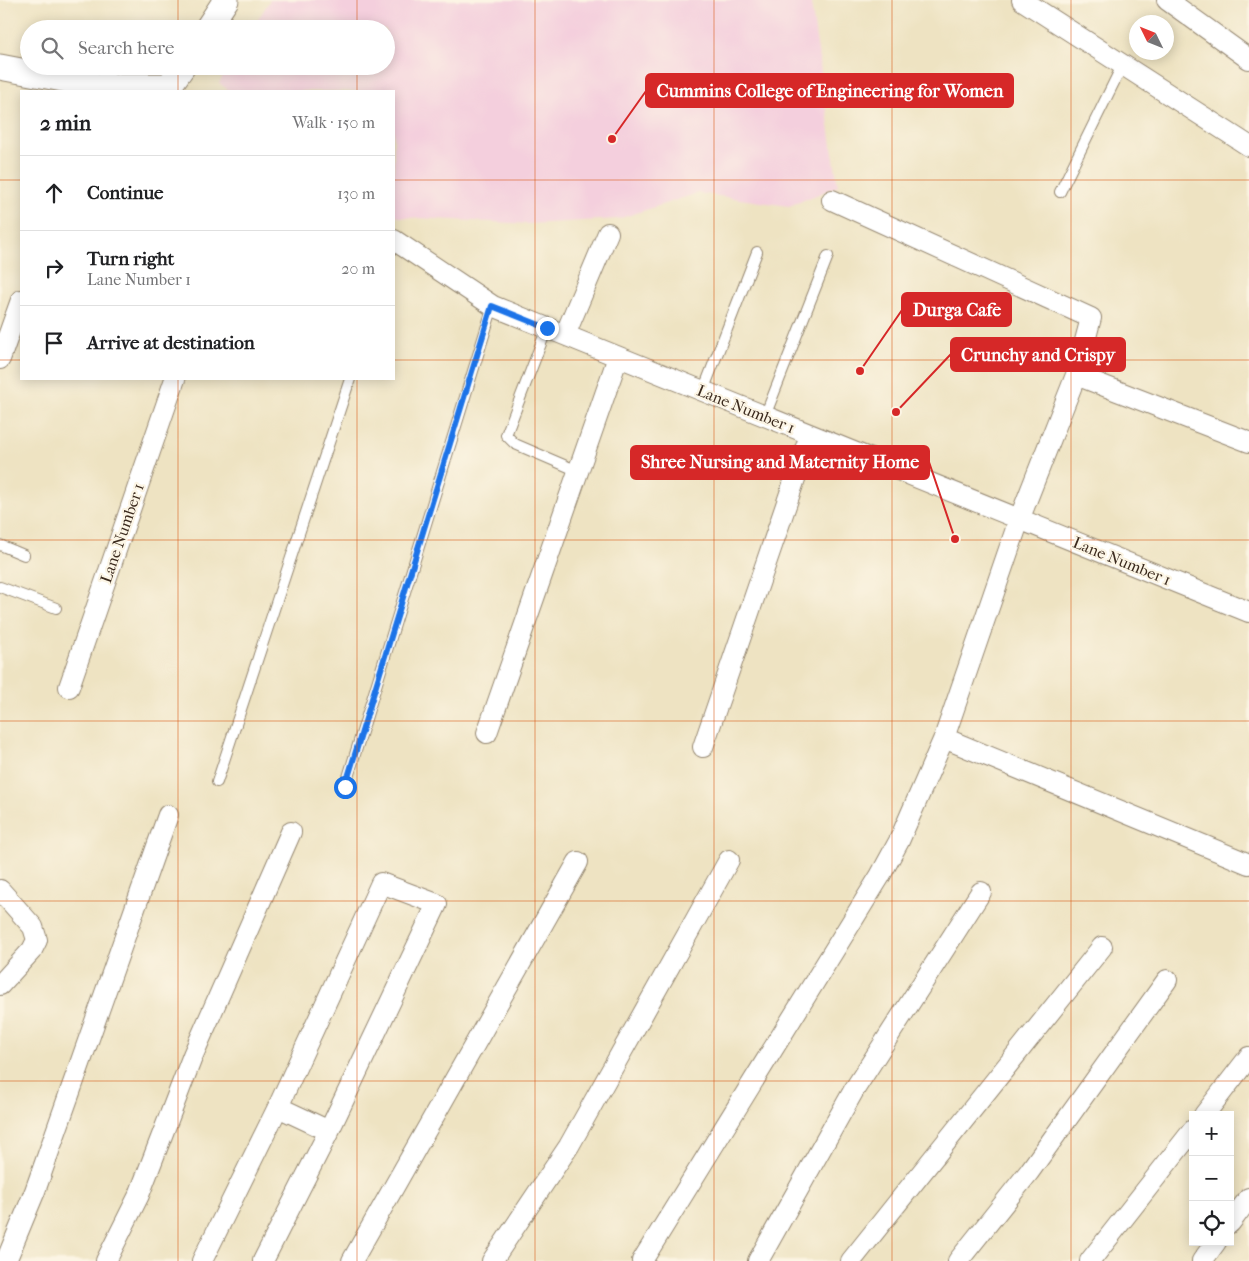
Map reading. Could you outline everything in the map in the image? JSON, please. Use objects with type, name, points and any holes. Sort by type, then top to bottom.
[{"type":"street","points":[[213,20],[226,0]]},
{"type":"street","points":[[1022,0],[1249,146]]},
{"type":"street","points":[[1167,0],[1249,59]]},
{"type":"street","points":[[0,67],[20,71]]},
{"type":"street","points":[[36,75],[98,89],[177,81]]},
{"type":"street","points":[[642,1261],[900,842],[944,738],[1020,520],[1076,375],[1091,318],[832,200]]},
{"type":"street","points":[[556,332],[608,233]]},
{"type":"street","name":"Lane Number 1","points":[[395,244],[492,306],[1249,612]]},
{"type":"street","points":[[0,359],[20,303]]},
{"type":"street","points":[[487,732],[618,357]]},
{"type":"street","points":[[1076,375],[1249,442]]},
{"type":"street","name":"Lane Number 1","points":[[69,688],[175,380]]},
{"type":"street","points":[[703,747],[810,435]]},
{"type":"street","points":[[944,738],[1249,864]]},
{"type":"street","points":[[6,1261],[35,1191],[168,815]]},
{"type":"street","points":[[106,1261],[139,1195],[194,1055],[291,832]]},
{"type":"street","points":[[492,1261],[569,1146],[728,860]]},
{"type":"street","points":[[352,1261],[578,862]]},
{"type":"street","points":[[202,1261],[278,1107],[381,883],[437,904],[329,1131],[263,1261]]},
{"type":"street","points":[[0,890],[32,927],[36,940],[32,950],[0,985]]},
{"type":"street","points":[[758,1261],[854,1090],[981,892]]},
{"type":"street","points":[[850,1261],[1102,947]]},
{"type":"street","points":[[958,1261],[1029,1172],[1167,980]]},
{"type":"street","points":[[1207,1111],[1249,1058]]},
{"type":"street","points":[[278,1107],[329,1131]]},
{"type":"street","points":[[1090,1261],[1189,1135]]},
{"type":"street","points":[[1234,1218],[1249,1198]]},
{"type":"street","points":[[1202,1261],[1213,1246]]},
{"type":"lane","points":[[1060,192],[1123,64]]},
{"type":"lane","points":[[703,391],[757,252]]},
{"type":"lane","points":[[764,416],[828,256]]},
{"type":"lane","points":[[345,787],[492,306]]},
{"type":"lane","points":[[556,332],[506,435],[515,444],[578,471]]},
{"type":"lane","points":[[218,782],[350,380]]},
{"type":"lane","points":[[0,545],[24,555]]},
{"type":"lane","points":[[0,587],[56,608]]},
{"type":"shaded area","points":[[270,0],[813,0],[811,4],[838,186],[789,206],[698,193],[618,219],[530,224],[399,217],[395,214],[395,90],[229,90],[219,83],[224,75],[395,75],[395,20],[258,20]]},
{"type":"place","name":"Cummins College of Engineering for Women","points":[[612,139]]},
{"type":"place","name":"Durga Cafe","points":[[860,371]]},
{"type":"place","name":"Crunchy and Crispy","points":[[896,412]]},
{"type":"place","name":"Shree Nursing and Maternity Home","points":[[955,539]]},
{"type":"route","points":[[345,787],[492,306],[547,328]]}]
